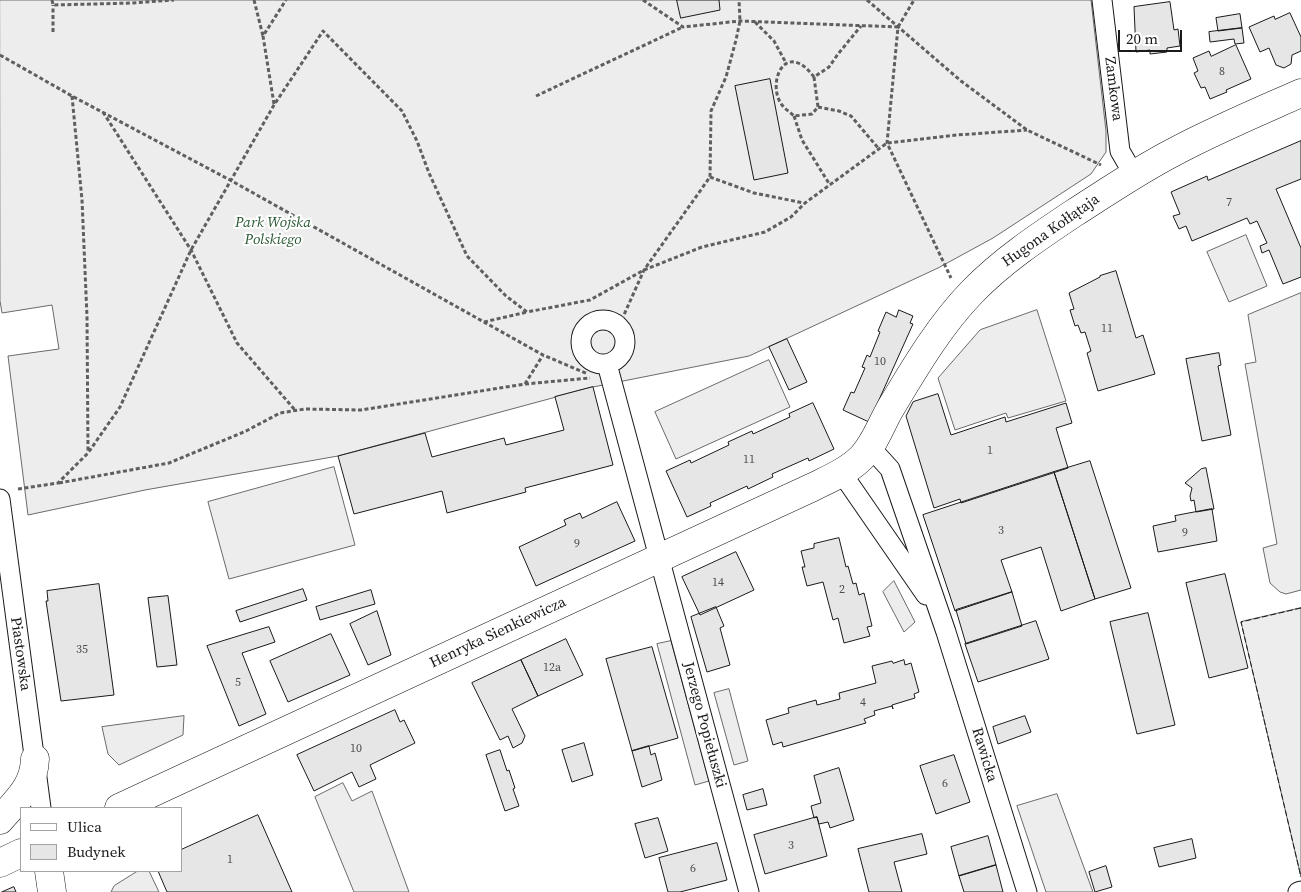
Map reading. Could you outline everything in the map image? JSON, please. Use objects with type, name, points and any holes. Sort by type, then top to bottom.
[{"type":"main road","name":"Hugona Kołłątaja","points":[[870,447],[890,410],[944,325],[972,292],[998,267],[1036,238],[1134,175],[1181,148],[1301,94]]},
{"type":"main road","name":"Henryka Sienkiewicza","points":[[121,807],[813,488],[861,459],[870,447]]},
{"type":"main road","points":[[0,820],[31,782],[34,774],[35,759]]},
{"type":"main road","points":[[0,864],[20,854]]},
{"type":"main road","points":[[49,872],[52,892]]},
{"type":"street","name":"Zamkowa","points":[[1102,0],[1120,151],[1134,175]]},
{"type":"street","points":[[597,320],[605,320],[619,326],[623,331],[625,345],[619,357],[607,364],[592,362],[586,357],[580,343],[581,335],[590,323],[597,320]]},
{"type":"street","name":"Jerzego Popiełuszki","points":[[607,364],[749,892]]},
{"type":"street","name":"Rawicka","points":[[870,447],[890,470],[941,617],[1026,892]]},
{"type":"street","name":"Rawicka","points":[[841,472],[941,617]]},
{"type":"street","name":"Piastowska","points":[[0,500],[41,807]]},
{"type":"path","points":[[52,0],[53,32]]},
{"type":"path","points":[[53,5],[132,4],[174,0]]},
{"type":"path","points":[[254,0],[263,36],[274,105]]},
{"type":"path","points":[[263,36],[286,0]]},
{"type":"path","points":[[643,0],[684,27]]},
{"type":"path","points":[[619,326],[644,270],[710,176],[711,111],[726,77],[740,21],[739,0]]},
{"type":"path","points":[[867,0],[962,81],[1027,130],[1101,164]]},
{"type":"path","points":[[914,0],[898,27],[887,142],[951,278]]},
{"type":"path","points":[[536,96],[684,27],[740,21],[898,27]]},
{"type":"path","points":[[754,21],[774,41],[786,63]]},
{"type":"path","points":[[814,77],[830,67],[861,26]]},
{"type":"path","points":[[58,483],[88,453],[120,407],[191,250],[274,105],[323,31],[402,110],[467,256],[506,296],[528,312]]},
{"type":"path","points":[[0,55],[72,96],[230,180],[542,355],[596,377],[524,384],[361,410],[305,409],[280,413],[246,431],[169,463],[18,489]]},
{"type":"path","points":[[794,116],[812,114],[818,107],[814,77],[800,63],[792,60],[786,63],[776,80],[777,94],[782,105],[794,116],[802,140],[830,185]]},
{"type":"path","points":[[72,96],[82,200],[86,288],[88,453]]},
{"type":"path","points":[[818,107],[839,111],[851,116],[879,149]]},
{"type":"path","points":[[102,112],[191,250],[237,343],[296,411]]},
{"type":"path","points":[[484,322],[590,300],[644,270],[702,247],[765,232],[792,217],[804,204],[887,142],[1027,130]]},
{"type":"path","points":[[710,176],[754,193],[804,204]]},
{"type":"path","points":[[524,384],[542,355]]},
{"type":"shaded area","name":"Park Wojska Polskiego","points":[[0,0],[1091,0],[1106,131],[1106,152],[1091,174],[993,238],[938,268],[749,356],[593,387],[338,456],[145,490],[28,515],[8,356],[59,349],[52,305],[2,313],[0,301]]},
{"type":"shaded area","points":[[1246,235],[1267,286],[1229,302],[1207,252]]},
{"type":"shaded area","points":[[1301,293],[1301,590],[1286,594],[1280,592],[1270,583],[1263,548],[1277,544],[1245,364],[1256,362],[1248,315]]},
{"type":"shaded area","points":[[1037,310],[1066,401],[1008,418],[1006,413],[955,430],[938,378],[980,330]]},
{"type":"shaded area","points":[[769,360],[790,407],[676,459],[655,412]]},
{"type":"shaded area","points":[[334,467],[355,545],[229,579],[208,502]]},
{"type":"shaded area","points":[[894,581],[915,622],[904,632],[883,592]]},
{"type":"shaded area","points":[[1301,608],[1301,877],[1241,622]]},
{"type":"shaded area","points":[[671,641],[709,781],[695,785],[657,644]]},
{"type":"shaded area","points":[[729,689],[748,761],[734,765],[714,693]]},
{"type":"shaded area","points":[[184,716],[183,735],[119,765],[108,754],[102,727]]},
{"type":"shaded area","points":[[343,783],[352,801],[372,791],[409,892],[354,892],[315,797]]},
{"type":"shaded area","points":[[1057,794],[1093,892],[1046,892],[1017,806]]},
{"type":"shaded area","points":[[136,872],[149,872],[159,892],[111,892],[114,886]]},
{"type":"building","points":[[677,0],[719,0],[720,10],[681,18]]},
{"type":"building","points":[[1170,2],[1174,30],[1178,29],[1180,46],[1167,48],[1167,52],[1150,54],[1150,50],[1136,52],[1134,7]]},
{"type":"building","points":[[1290,13],[1301,37],[1301,51],[1292,55],[1291,64],[1284,68],[1276,65],[1269,48],[1260,52],[1249,27],[1274,16],[1275,19]]},
{"type":"building","points":[[1240,14],[1242,28],[1218,31],[1216,18]]},
{"type":"building","points":[[1242,28],[1244,43],[1235,44],[1234,39],[1210,42],[1209,32]]},
{"type":"building","points":[[1236,45],[1251,79],[1210,99],[1205,87],[1201,88],[1194,73],[1198,71],[1193,58],[1209,51],[1211,56]]},
{"type":"building","points":[[770,79],[788,173],[754,180],[735,86]]},
{"type":"building","points":[[1301,141],[1301,179],[1276,189],[1301,248],[1301,277],[1283,284],[1269,250],[1262,253],[1260,246],[1267,243],[1257,221],[1250,224],[1247,218],[1192,241],[1186,226],[1179,229],[1173,216],[1180,214],[1171,192],[1207,176],[1208,180]]},
{"type":"building","points":[[1116,271],[1136,338],[1143,335],[1155,374],[1098,391],[1087,353],[1091,351],[1085,332],[1081,333],[1078,325],[1075,326],[1070,310],[1074,309],[1069,293],[1100,276]]},
{"type":"building","points":[[899,310],[913,316],[910,323],[913,324],[869,422],[843,410],[851,392],[854,393],[865,368],[862,367],[867,355],[870,357],[886,312],[896,317]]},
{"type":"building","points":[[787,339],[807,382],[789,390],[769,347]]},
{"type":"building","points":[[1219,353],[1221,365],[1218,366],[1231,435],[1202,441],[1186,359]]},
{"type":"building","points":[[593,387],[613,465],[525,488],[526,492],[447,513],[442,491],[354,514],[338,456],[425,433],[432,457],[504,438],[506,445],[564,430],[555,397]]},
{"type":"building","points":[[938,394],[951,435],[1005,417],[1006,422],[1066,403],[1072,423],[1056,428],[1068,468],[961,503],[960,499],[934,508],[906,416],[913,402]]},
{"type":"building","points":[[813,403],[834,449],[809,461],[808,458],[772,474],[773,477],[748,489],[747,486],[710,503],[711,506],[687,517],[666,471],[690,460],[691,463],[729,445],[728,442],[752,431],[753,434],[790,417],[789,414]]},
{"type":"building","points":[[1090,461],[1131,588],[1095,599],[1054,472]]},
{"type":"building","points":[[1206,468],[1214,509],[1196,512],[1194,500],[1191,501],[1190,496],[1192,488],[1185,483],[1201,469]]},
{"type":"building","points":[[1054,472],[1095,599],[1061,611],[1041,547],[1001,560],[1012,592],[955,611],[923,515]]},
{"type":"building","points":[[617,502],[635,541],[536,586],[519,547],[566,525],[564,520],[580,513],[582,518]]},
{"type":"building","points":[[1212,509],[1217,541],[1158,552],[1153,526],[1176,521],[1175,516]]},
{"type":"building","points":[[839,538],[846,567],[848,566],[853,584],[856,583],[859,595],[864,593],[872,626],[867,627],[870,636],[844,643],[838,618],[833,620],[823,582],[807,586],[802,567],[805,567],[801,551],[814,548],[814,544]]},
{"type":"building","points":[[736,552],[754,590],[700,615],[682,577]]},
{"type":"building","points":[[1225,574],[1248,668],[1209,678],[1186,583]]},
{"type":"building","points":[[99,584],[114,695],[61,701],[46,601],[48,601],[47,591]]},
{"type":"building","points":[[303,589],[307,600],[240,622],[236,611]]},
{"type":"building","points":[[371,590],[375,604],[320,620],[316,607]]},
{"type":"building","points":[[1012,592],[1022,626],[966,644],[956,610]]},
{"type":"building","points":[[168,596],[177,665],[157,667],[148,598]]},
{"type":"building","points":[[716,607],[724,626],[720,628],[730,665],[707,672],[691,617]]},
{"type":"building","points":[[377,611],[391,655],[368,665],[350,624]]},
{"type":"building","points":[[1148,613],[1175,725],[1137,734],[1110,622]]},
{"type":"building","points":[[1036,621],[1049,659],[978,682],[965,644]]},
{"type":"building","points":[[269,627],[275,642],[242,653],[266,714],[239,726],[207,646]]},
{"type":"building","points":[[331,634],[350,675],[288,702],[270,661]]},
{"type":"building","points":[[566,639],[583,675],[538,696],[521,660]]},
{"type":"building","points":[[652,647],[678,738],[632,751],[606,659]]},
{"type":"building","points":[[521,660],[538,696],[512,709],[525,736],[522,743],[513,748],[508,736],[500,740],[472,683]]},
{"type":"building","points":[[904,660],[905,665],[911,663],[919,692],[914,694],[915,698],[892,705],[893,709],[892,706],[874,711],[875,715],[864,719],[866,723],[783,747],[782,742],[773,745],[766,720],[789,713],[788,708],[816,700],[817,705],[840,699],[839,693],[876,683],[872,666]]},
{"type":"building","points":[[395,710],[400,722],[404,720],[415,743],[370,765],[376,779],[359,787],[352,772],[314,791],[297,755]]},
{"type":"building","points":[[1025,716],[1031,732],[998,744],[993,727]]},
{"type":"building","points":[[584,743],[593,775],[572,782],[562,750]]},
{"type":"building","points":[[649,746],[651,755],[655,753],[662,780],[642,787],[632,751]]},
{"type":"building","points":[[500,750],[507,771],[509,770],[519,806],[505,811],[486,755]]},
{"type":"building","points":[[954,755],[970,802],[936,814],[920,766]]},
{"type":"building","points":[[839,768],[854,820],[830,828],[828,822],[819,824],[817,817],[814,818],[811,806],[821,803],[814,776]]},
{"type":"building","points":[[763,789],[767,805],[747,810],[743,795]]},
{"type":"building","points":[[258,815],[292,892],[167,892],[158,872],[182,872],[182,850]]},
{"type":"building","points":[[817,817],[827,856],[765,874],[754,835]]},
{"type":"building","points":[[658,818],[668,851],[645,858],[635,824]]},
{"type":"building","points":[[922,834],[927,854],[894,862],[902,892],[869,892],[858,849]]},
{"type":"building","points":[[988,836],[996,865],[959,876],[951,847]]},
{"type":"building","points":[[1192,839],[1196,858],[1159,867],[1154,848]]},
{"type":"building","points":[[717,843],[727,880],[680,892],[668,892],[659,858]]},
{"type":"building","points":[[996,865],[1003,892],[964,892],[959,876]]},
{"type":"building","points":[[1106,866],[1112,887],[1095,892],[1089,872]]},
{"type":"building","points":[[14,887],[16,892],[2,892]]},
{"type":"fence","points":[[1301,608],[1241,622],[1301,877]]}]
